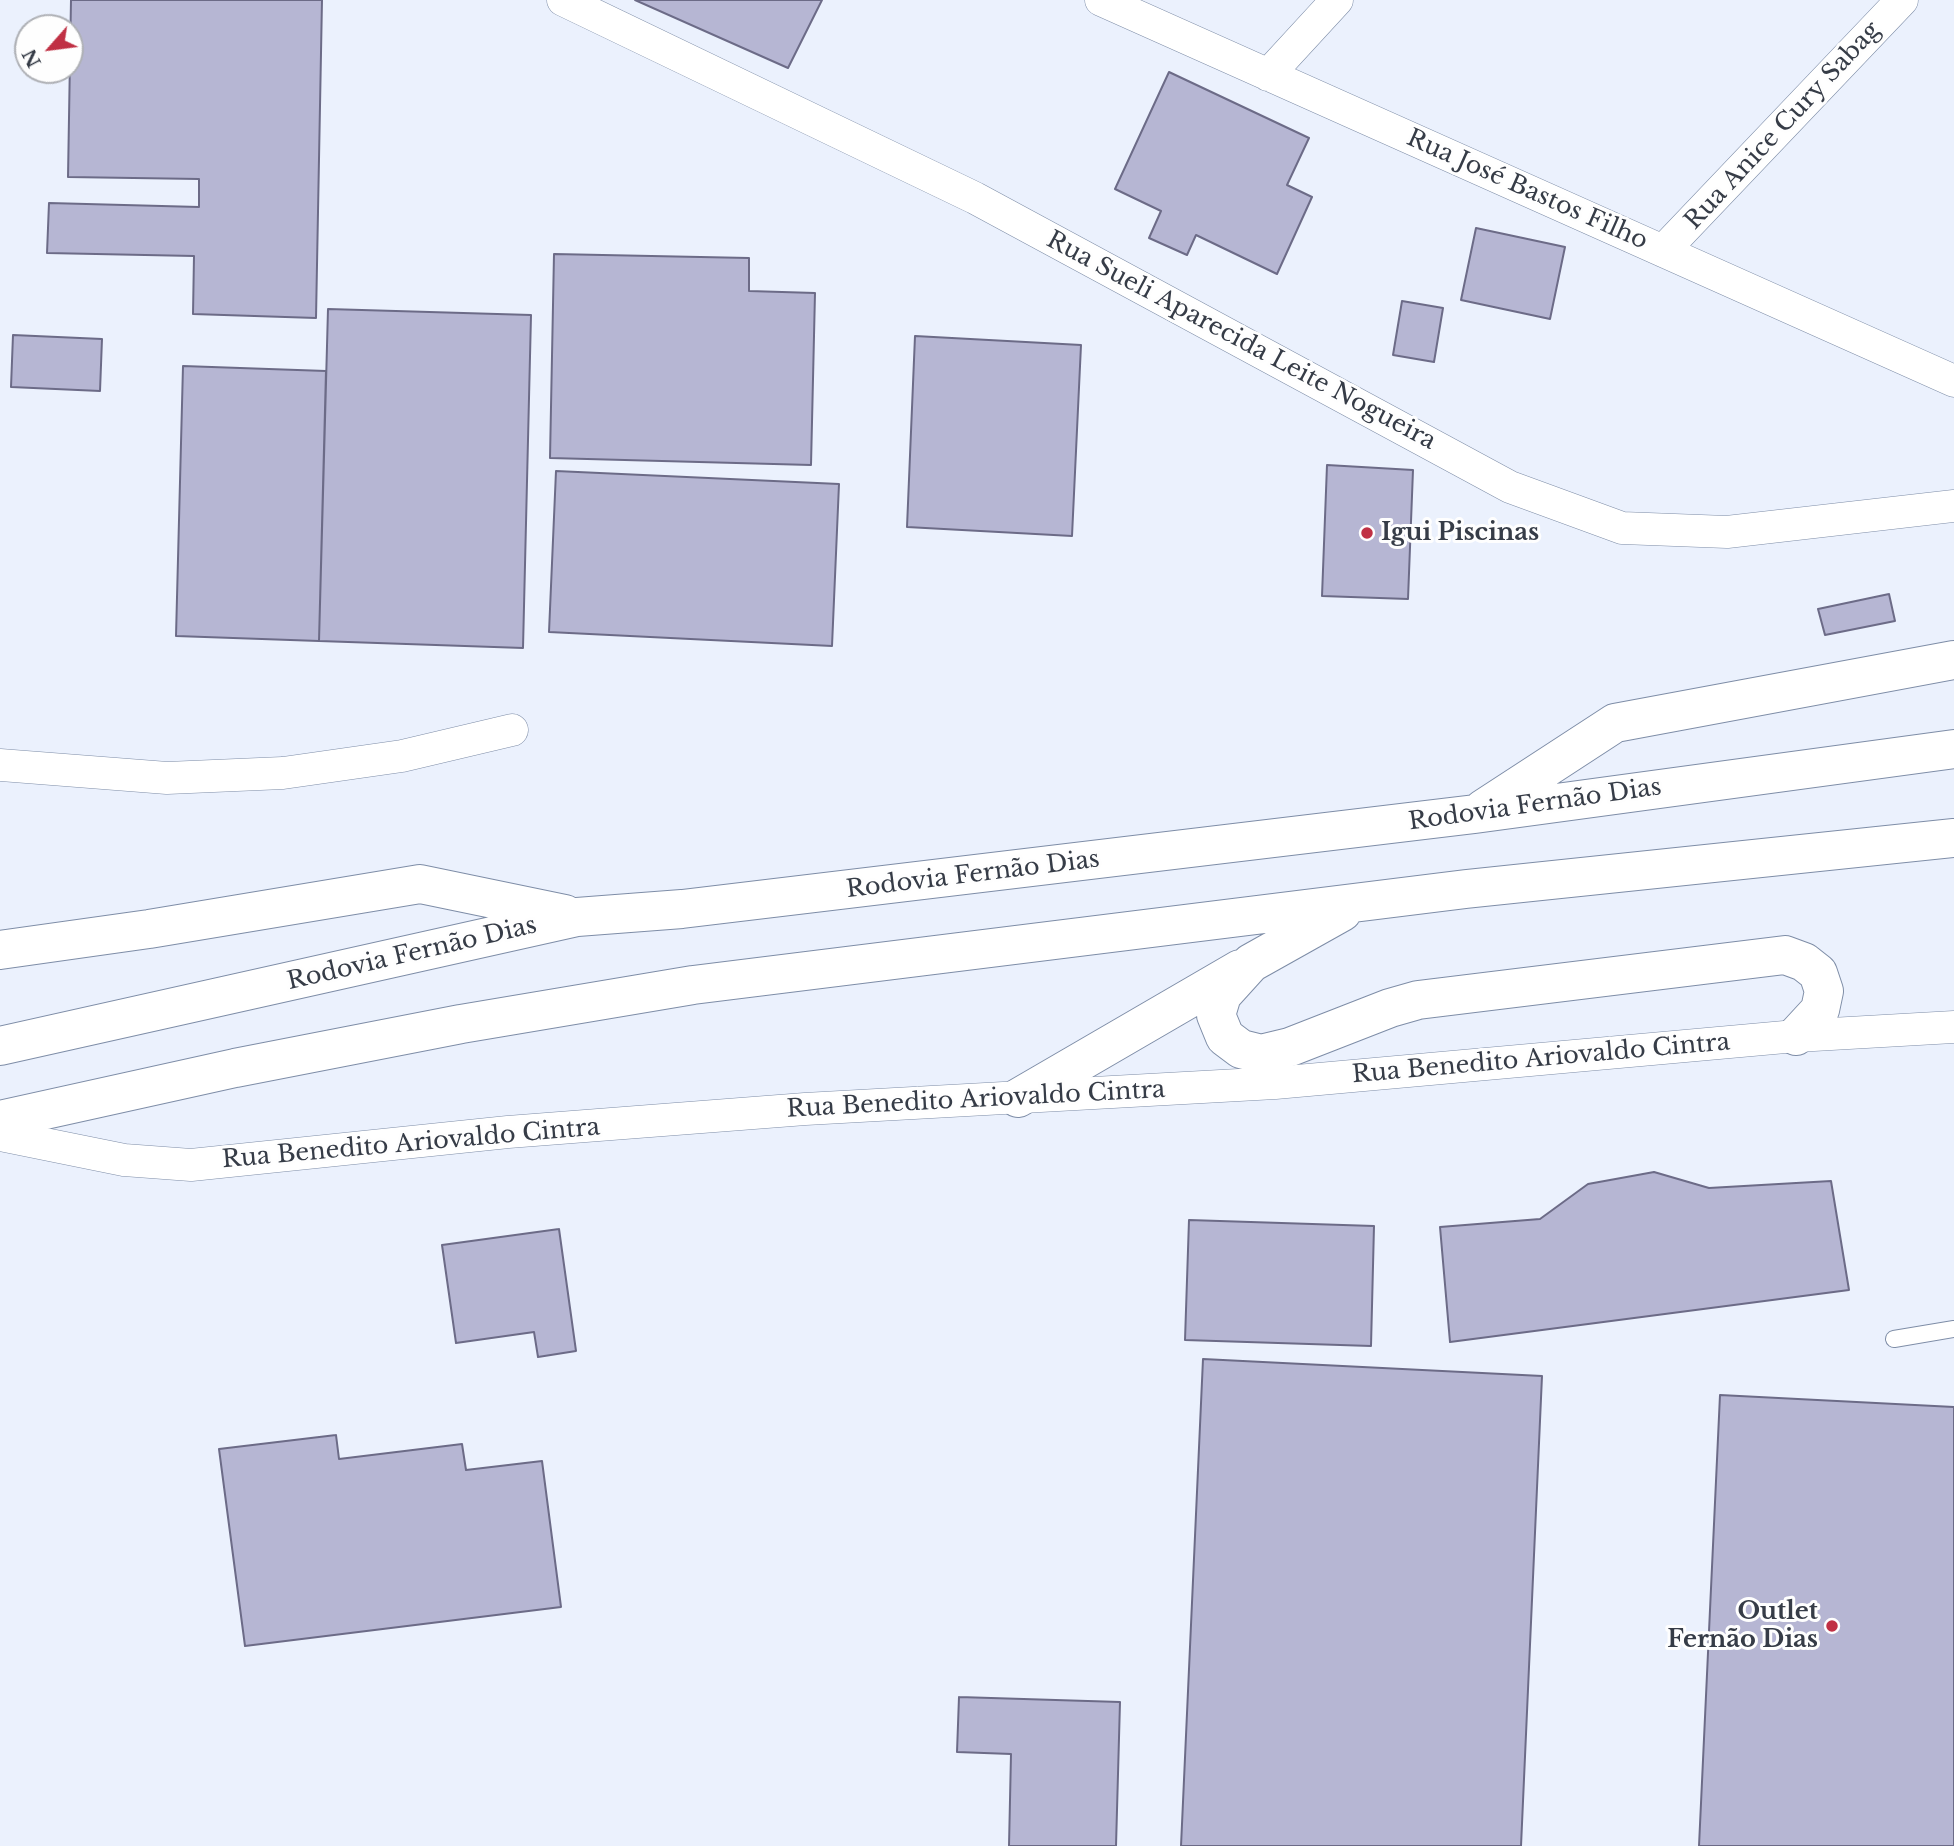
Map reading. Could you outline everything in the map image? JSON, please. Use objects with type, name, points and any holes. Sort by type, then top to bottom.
[{"type":"highway","points":[[1475,814],[1615,723],[1954,660]]},
{"type":"highway","name":"Rodovia Fernão Dias","points":[[0,1046],[577,917],[682,909],[1475,814],[1954,749]]},
{"type":"highway","points":[[0,1120],[236,1068],[434,1029],[693,985],[1358,903],[1954,838]]},
{"type":"highway","points":[[0,950],[149,929],[419,884],[577,917]]},
{"type":"highway","points":[[1017,1098],[1197,992],[1358,903]]},
{"type":"highway","points":[[1251,963],[1222,995],[1216,1015],[1226,1037],[1241,1049],[1261,1054],[1290,1047],[1390,1008],[1418,1000],[1785,955],[1804,962],[1818,973],[1824,991],[1820,1010],[1796,1037]]},
{"type":"street","name":"Rua Sueli Aparecida Leite Nogueira","points":[[563,0],[975,198],[1510,487],[1622,528],[1727,532],[1954,506]]},
{"type":"street","name":"Rua José Bastos Filho","points":[[1101,0],[1954,381]]},
{"type":"street","points":[[1268,75],[1337,0]]},
{"type":"street","name":"Rua Anice Cury Sabag","points":[[1663,251],[1902,0]]},
{"type":"street","points":[[0,765],[167,778],[284,773],[402,757],[512,730]]},
{"type":"street","name":"Rua Benedito Ariovaldo Cintra","points":[[0,1135],[124,1160],[191,1165],[508,1132],[805,1109],[1275,1083],[1796,1037],[1954,1027]]},
{"type":"lane","points":[[1894,1339],[1954,1329]]},
{"type":"building","points":[[71,0],[322,0],[316,318],[193,314],[194,256],[47,253],[49,203],[199,207],[199,179],[68,177],[70,84],[84,84],[84,14],[71,14]]},
{"type":"building","points":[[635,0],[822,0],[788,68]]},
{"type":"building","points":[[1169,72],[1309,138],[1287,185],[1312,197],[1277,274],[1196,235],[1187,255],[1149,238],[1161,211],[1115,189]]},
{"type":"building","points":[[1476,228],[1565,247],[1550,319],[1461,300]]},
{"type":"building","points":[[554,254],[749,258],[749,291],[815,293],[811,465],[550,458]]},
{"type":"building","points":[[1402,301],[1443,308],[1434,362],[1393,355]]},
{"type":"building","points":[[328,309],[531,315],[523,648],[319,641]]},
{"type":"building","points":[[13,335],[102,339],[100,391],[11,387]]},
{"type":"building","points":[[915,336],[1081,345],[1072,536],[907,527]]},
{"type":"building","points":[[183,366],[326,371],[319,641],[176,636]]},
{"type":"building","name":"Igui Piscinas","points":[[1327,465],[1413,470],[1408,599],[1322,596]]},
{"type":"building","points":[[556,471],[839,484],[832,646],[549,632]]},
{"type":"building","points":[[1889,594],[1895,621],[1825,635],[1818,609]]},
{"type":"building","points":[[1654,1172],[1709,1188],[1831,1181],[1849,1290],[1450,1342],[1440,1227],[1540,1219],[1588,1184]]},
{"type":"building","points":[[1189,1220],[1374,1226],[1371,1346],[1185,1340]]},
{"type":"building","points":[[559,1229],[576,1351],[538,1357],[534,1332],[456,1343],[442,1245]]},
{"type":"building","points":[[1203,1359],[1542,1376],[1521,1846],[1181,1846]]},
{"type":"building","name":"Outlet Fernão Dias","points":[[1720,1395],[1954,1407],[1954,1846],[1699,1846]]},
{"type":"building","points":[[336,1435],[339,1459],[462,1444],[466,1470],[542,1461],[561,1607],[245,1646],[219,1449]]},
{"type":"building","points":[[959,1697],[1120,1702],[1116,1846],[1009,1846],[1011,1754],[957,1752]]},
{"type":"place","name":"Igui Piscinas","points":[[1367,533]]},
{"type":"place","name":"Outlet Fernão Dias","points":[[1832,1626]]}]
